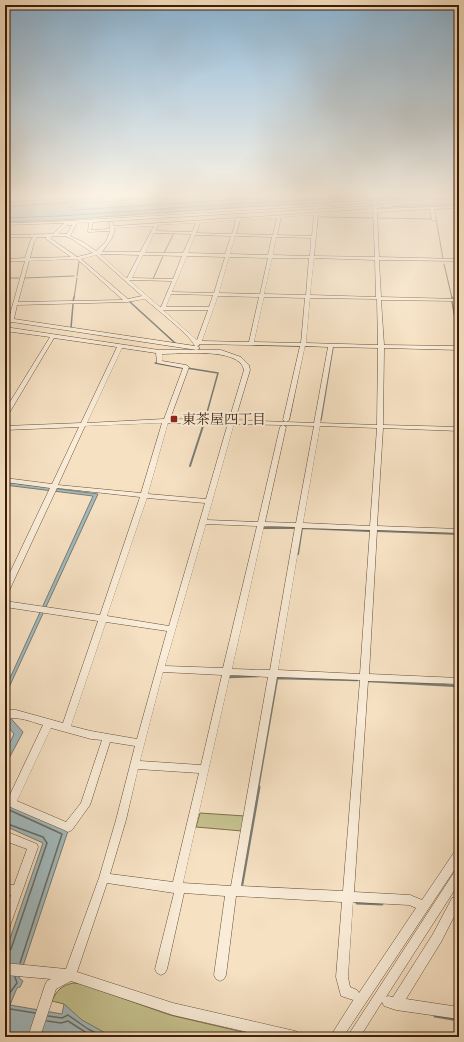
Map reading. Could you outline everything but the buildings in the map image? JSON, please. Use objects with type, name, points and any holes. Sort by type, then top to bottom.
[{"type":"street","points":[[5,325],[15,304],[31,246]]},
{"type":"street","points":[[58,246],[77,258],[127,302]]},
{"type":"street","points":[[84,246],[96,253],[127,279],[145,297],[161,308],[198,347]]},
{"type":"street","points":[[96,253],[103,246]]},
{"type":"street","points":[[127,279],[147,246]]},
{"type":"street","points":[[161,308],[169,293],[188,246]]},
{"type":"street","points":[[198,347],[231,246]]},
{"type":"street","points":[[251,344],[272,246]]},
{"type":"street","points":[[161,969],[204,769],[303,345],[313,246]]},
{"type":"street","points":[[353,994],[345,992],[342,977],[349,898],[380,426],[381,346],[377,246]]},
{"type":"street","points":[[5,260],[77,258],[96,253],[459,260]]},
{"type":"street","points":[[127,279],[174,280]]},
{"type":"street","points":[[169,293],[459,300]]},
{"type":"street","points":[[15,304],[127,302],[145,297]]},
{"type":"street","points":[[161,308],[211,309]]},
{"type":"street","points":[[8,319],[198,347],[228,353],[239,358],[246,365],[246,375],[233,422],[160,669],[121,820],[104,878],[70,975],[51,985],[34,1037]]},
{"type":"street","points":[[5,329],[158,352],[198,347],[251,344],[459,348]]},
{"type":"street","points":[[5,414],[53,336]]},
{"type":"street","points":[[220,974],[233,891],[300,526],[331,345]]},
{"type":"street","points":[[5,591],[120,346]]},
{"type":"street","points":[[66,728],[144,496],[166,421],[170,416],[186,367],[159,362],[158,352]]},
{"type":"street","points":[[5,428],[166,421],[459,429]]},
{"type":"street","points":[[5,480],[53,489],[209,501]]},
{"type":"street","points":[[204,522],[459,531]]},
{"type":"street","points":[[5,604],[172,629]]},
{"type":"street","points":[[160,669],[273,675],[459,681]]},
{"type":"street","points":[[7,715],[16,714],[107,738],[140,743]]},
{"type":"street","points":[[49,723],[11,803],[68,827],[85,805],[107,738]]},
{"type":"street","points":[[135,765],[204,769]]},
{"type":"street","points":[[5,836],[33,847],[5,926]]},
{"type":"street","points":[[336,1037],[459,854]]},
{"type":"street","points":[[353,1037],[459,874]]},
{"type":"street","points":[[104,878],[178,888],[410,900],[423,906]]},
{"type":"street","points":[[5,889],[17,891]]},
{"type":"street","points":[[441,902],[458,903],[437,938],[392,1003],[459,1014]]},
{"type":"street","points":[[5,969],[70,975],[173,1009],[295,1037]]},
{"type":"shaded area","points":[[200,813],[245,816],[242,831],[196,827]]},
{"type":"shaded area","points":[[73,983],[82,984],[170,1015],[264,1037],[148,1037],[124,1033],[107,1034],[81,1020],[64,1004],[52,1001],[60,989]]},
{"type":"water","points":[[5,482],[98,494],[5,696],[5,689],[93,496],[5,485]]},
{"type":"water","points":[[5,712],[23,732],[5,766],[5,753],[14,734],[5,723]]},
{"type":"water","points":[[5,804],[68,831],[19,978],[23,981],[20,987],[17,988],[10,1005],[62,1014],[64,1004],[82,1020],[107,1034],[124,1033],[148,1037],[48,1037],[21,1032],[16,1037],[5,1037],[5,953],[43,843],[5,826]]},
{"type":"waterway","points":[[61,246],[77,257]]},
{"type":"waterway","points":[[164,253],[168,246]]},
{"type":"waterway","points":[[441,246],[443,259]]},
{"type":"waterway","points":[[153,279],[163,256]]},
{"type":"waterway","points":[[81,259],[106,281]]},
{"type":"waterway","points":[[77,276],[79,262]]},
{"type":"waterway","points":[[444,264],[452,298]]},
{"type":"waterway","points":[[24,278],[74,276]]},
{"type":"waterway","points":[[5,278],[19,278]]},
{"type":"waterway","points":[[74,298],[77,278]]},
{"type":"waterway","points":[[73,302],[74,297]]},
{"type":"waterway","points":[[130,302],[175,343]]},
{"type":"waterway","points":[[452,302],[459,338]]},
{"type":"waterway","points":[[71,328],[73,304]]},
{"type":"waterway","points":[[253,345],[301,346]]},
{"type":"waterway","points":[[305,346],[315,346]]},
{"type":"waterway","points":[[321,420],[333,347]]},
{"type":"waterway","points":[[155,363],[182,368]]},
{"type":"waterway","points":[[187,368],[218,373],[206,416]]},
{"type":"waterway","points":[[190,466],[203,426]]},
{"type":"waterway","points":[[5,491],[9,483]]},
{"type":"waterway","points":[[262,528],[294,528]]},
{"type":"waterway","points":[[298,554],[302,528],[369,531]]},
{"type":"waterway","points":[[378,531],[459,534]]},
{"type":"waterway","points":[[229,677],[258,676]]},
{"type":"waterway","points":[[258,788],[277,678],[357,680]]},
{"type":"waterway","points":[[369,681],[459,686]]},
{"type":"waterway","points":[[242,884],[259,787]]},
{"type":"waterway","points":[[357,903],[382,904]]},
{"type":"waterway","points":[[435,1016],[459,1020]]},
{"type":"place","name":"東茶屋四丁目","points":[[174,419]]}]
